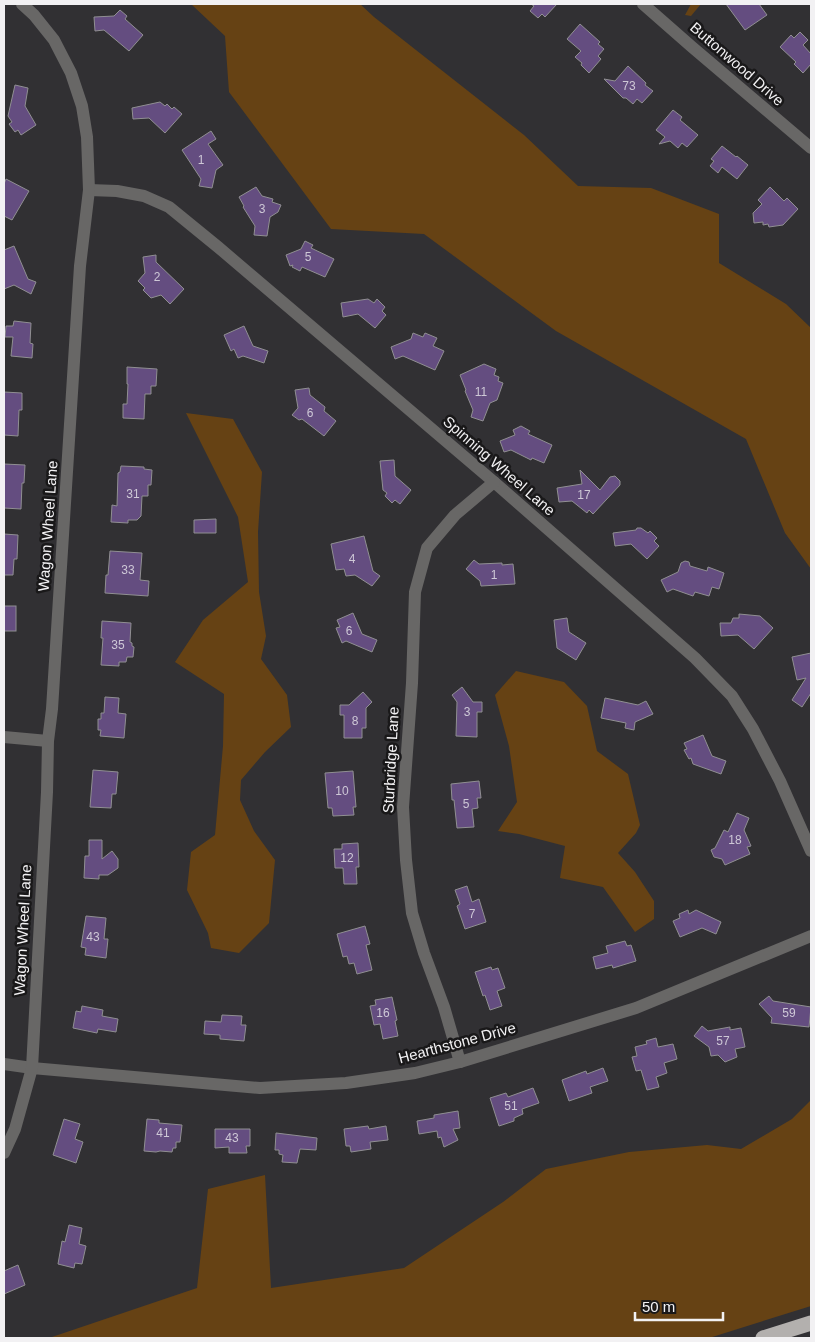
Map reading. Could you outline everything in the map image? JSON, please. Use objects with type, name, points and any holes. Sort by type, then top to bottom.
[{"type":"highway","points":[[763,1338],[811,1323]]},
{"type":"street","name":"Wagon Wheel Lane","points":[[4,1154],[15,1129],[32,1068],[48,741],[52,709],[80,266],[89,190],[87,137],[82,106],[71,73],[54,40],[34,15],[22,4]]},
{"type":"street","name":"Buttonwood Drive","points":[[643,4],[811,148]]},
{"type":"street","name":"Spinning Wheel Lane","points":[[89,190],[117,191],[144,196],[169,208],[218,247],[494,482],[695,658],[732,696],[753,730],[775,772],[811,852]]},
{"type":"street","name":"Sturbridge Lane","points":[[460,1062],[444,1007],[424,953],[412,913],[406,860],[403,807],[412,683],[415,592],[427,548],[455,516],[494,482]]},
{"type":"street","points":[[4,738],[48,741]]},
{"type":"street","name":"Hearthstone Drive","points":[[4,1064],[260,1088],[346,1083],[416,1073],[460,1062],[636,1008],[811,936]]},
{"type":"shaded area","points":[[191,4],[360,4],[524,135],[578,186],[651,188],[719,214],[719,263],[786,304],[811,328],[811,569],[785,533],[746,439],[556,331],[424,234],[331,229],[229,92],[225,36]]},
{"type":"shaded area","points":[[691,4],[701,4],[691,16],[685,15]]},
{"type":"shaded area","points":[[186,413],[233,419],[262,472],[258,532],[259,592],[266,636],[261,659],[287,695],[291,727],[265,752],[241,780],[240,800],[254,831],[275,860],[269,923],[239,953],[211,948],[208,933],[187,890],[191,852],[215,835],[223,746],[224,694],[175,662],[203,620],[248,582],[238,517]]},
{"type":"shaded area","points":[[516,671],[564,682],[587,706],[597,751],[628,774],[640,825],[636,833],[618,853],[635,872],[654,901],[654,919],[635,932],[603,887],[560,878],[565,846],[519,834],[498,831],[517,802],[509,746],[495,695]]},
{"type":"shaded area","points":[[811,1100],[811,1306],[709,1338],[49,1338],[197,1288],[208,1189],[265,1175],[271,1288],[404,1268],[503,1202],[546,1169],[629,1152],[707,1145],[741,1149],[792,1119]]},
{"type":"building","points":[[531,4],[557,4],[545,17],[542,14],[538,18],[530,11],[534,6]]},
{"type":"building","points":[[726,4],[759,4],[767,15],[745,30]]},
{"type":"building","points":[[120,10],[127,16],[125,19],[143,35],[129,51],[104,30],[95,31],[94,17],[114,16]]},
{"type":"building","points":[[580,24],[600,42],[598,44],[604,49],[598,56],[601,59],[589,73],[575,57],[581,51],[567,39]]},
{"type":"building","points":[[800,32],[808,40],[803,45],[811,54],[811,64],[803,73],[794,64],[796,62],[780,47],[791,35],[794,38]]},
{"type":"building","points":[[628,66],[653,91],[642,103],[637,99],[633,104],[626,98],[623,98],[604,79],[615,81]]},
{"type":"building","points":[[15,85],[28,88],[25,106],[36,125],[21,135],[18,130],[15,132],[9,124],[12,122],[8,116]]},
{"type":"building","points":[[160,102],[165,106],[167,104],[172,109],[174,107],[182,114],[165,133],[149,118],[133,119],[132,108]]},
{"type":"building","points":[[673,110],[682,117],[680,120],[698,135],[687,147],[682,143],[678,148],[670,141],[659,144],[665,137],[656,130]]},
{"type":"building","points":[[211,131],[216,139],[208,144],[223,165],[216,170],[212,188],[199,186],[201,179],[182,150]]},
{"type":"building","points":[[722,146],[748,165],[737,179],[722,167],[718,173],[710,166],[714,161],[711,159]]},
{"type":"building","points":[[6,179],[29,191],[12,220],[4,216],[4,184]]},
{"type":"building","points":[[256,187],[262,196],[273,199],[272,202],[281,205],[278,212],[270,217],[267,236],[254,235],[255,226],[239,197]]},
{"type":"building","points":[[770,187],[784,201],[787,198],[798,209],[783,225],[769,227],[768,224],[763,225],[763,222],[754,223],[753,213],[762,204],[758,200]]},
{"type":"building","points":[[305,241],[313,245],[311,248],[334,259],[325,277],[302,267],[300,271],[292,267],[293,265],[290,266],[286,255],[301,249]]},
{"type":"building","points":[[14,246],[28,279],[36,282],[31,294],[14,285],[4,289],[4,250]]},
{"type":"building","points":[[156,255],[156,262],[184,289],[170,304],[161,295],[151,298],[138,281],[145,273],[143,257]]},
{"type":"building","points":[[368,299],[374,303],[377,299],[385,307],[382,311],[386,315],[375,328],[358,314],[343,317],[341,303]]},
{"type":"building","points":[[14,321],[31,323],[30,343],[33,344],[32,358],[11,356],[13,337],[5,337],[6,326],[13,326]]},
{"type":"building","points":[[244,326],[253,346],[268,351],[264,363],[243,356],[238,358],[234,349],[231,351],[224,335]]},
{"type":"building","points":[[413,333],[423,337],[425,333],[437,338],[433,346],[444,351],[435,370],[403,356],[395,359],[391,347],[411,339]]},
{"type":"building","points":[[484,364],[496,369],[494,375],[499,377],[498,381],[503,383],[497,400],[490,403],[483,421],[471,417],[473,410],[460,375]]},
{"type":"building","points":[[127,367],[157,369],[156,386],[151,386],[151,394],[145,394],[144,419],[123,418],[123,404],[127,404]]},
{"type":"building","points":[[309,388],[310,395],[325,407],[324,411],[336,421],[324,436],[302,419],[299,420],[292,415],[298,408],[295,390]]},
{"type":"building","points":[[4,392],[22,393],[22,410],[19,410],[18,436],[4,435]]},
{"type":"building","points":[[521,426],[530,431],[528,434],[552,445],[544,463],[532,458],[531,460],[511,450],[504,452],[500,441],[515,435],[513,430]]},
{"type":"building","points":[[394,460],[395,476],[411,490],[400,504],[395,500],[392,503],[385,496],[387,493],[383,490],[380,461]]},
{"type":"building","points":[[4,464],[25,465],[21,509],[4,508]]},
{"type":"building","points":[[121,466],[144,467],[144,469],[152,470],[151,485],[148,485],[148,496],[142,496],[141,516],[137,520],[128,520],[128,523],[111,522],[112,505],[117,506],[118,473]]},
{"type":"building","points":[[580,470],[600,490],[610,477],[615,476],[620,481],[620,485],[593,514],[589,510],[587,513],[572,501],[559,502],[557,488],[582,484]]},
{"type":"building","points":[[216,519],[216,533],[194,533],[194,520]]},
{"type":"building","points":[[641,528],[648,533],[650,531],[657,538],[654,541],[659,546],[647,559],[631,544],[615,546],[613,533],[636,530]]},
{"type":"building","points":[[4,534],[18,535],[17,559],[14,559],[13,575],[4,575]]},
{"type":"building","points":[[364,536],[373,571],[380,576],[372,586],[355,575],[346,576],[344,569],[336,570],[331,544]]},
{"type":"building","points":[[110,551],[142,553],[140,580],[149,581],[148,596],[105,593]]},
{"type":"building","points":[[474,560],[479,564],[513,564],[515,584],[481,586],[480,581],[466,569]]},
{"type":"building","points":[[689,562],[690,566],[707,571],[708,567],[724,573],[719,589],[712,587],[709,596],[695,592],[693,596],[673,589],[667,592],[661,580],[678,572],[681,563]]},
{"type":"building","points":[[4,606],[16,606],[16,631],[4,631]]},
{"type":"building","points":[[353,613],[362,634],[377,640],[372,652],[346,641],[342,643],[336,628],[340,627],[337,620]]},
{"type":"building","points":[[739,614],[760,616],[773,628],[754,649],[738,635],[721,636],[720,623],[731,623],[733,618],[739,618]]},
{"type":"building","points":[[567,618],[569,632],[586,643],[576,660],[557,648],[554,620]]},
{"type":"building","points":[[102,621],[131,623],[130,642],[134,647],[133,657],[127,657],[126,662],[119,662],[119,666],[101,665]]},
{"type":"building","points":[[811,653],[811,693],[802,707],[792,700],[806,678],[797,680],[792,657]]},
{"type":"building","points":[[462,687],[473,702],[482,702],[482,712],[477,712],[477,737],[456,736],[457,702],[452,695]]},
{"type":"building","points":[[363,692],[372,702],[366,708],[366,728],[362,728],[362,738],[344,738],[344,715],[340,715],[340,705],[349,705]]},
{"type":"building","points":[[105,697],[119,698],[118,713],[126,714],[124,738],[100,736],[101,730],[98,730],[98,719],[101,719],[101,713],[104,713]]},
{"type":"building","points":[[605,698],[638,705],[646,701],[653,714],[635,722],[634,730],[625,728],[626,723],[601,718]]},
{"type":"building","points":[[703,735],[712,756],[726,761],[721,774],[693,764],[691,758],[689,759],[684,750],[687,749],[684,743]]},
{"type":"building","points":[[93,770],[118,772],[116,794],[112,794],[111,808],[90,807]]},
{"type":"building","points":[[353,771],[356,807],[353,807],[354,815],[333,816],[332,808],[328,808],[325,773]]},
{"type":"building","points":[[479,781],[481,798],[477,798],[478,808],[472,809],[474,827],[457,828],[451,784]]},
{"type":"building","points":[[737,813],[749,818],[744,830],[751,846],[747,847],[750,854],[725,865],[722,859],[714,857],[711,850],[715,848],[724,830],[728,832]]},
{"type":"building","points":[[89,840],[102,840],[102,859],[112,851],[118,859],[118,868],[108,875],[99,875],[99,879],[84,878],[85,856],[89,856]]},
{"type":"building","points":[[358,843],[359,867],[356,867],[357,884],[344,884],[343,868],[335,868],[334,849],[342,849],[342,844]]},
{"type":"building","points":[[467,886],[472,902],[479,899],[486,922],[465,929],[457,906],[460,904],[455,890]]},
{"type":"building","points":[[688,910],[689,914],[696,910],[721,922],[716,934],[702,928],[680,937],[673,921],[680,918],[679,914]]},
{"type":"building","points":[[86,916],[106,918],[104,939],[108,939],[106,958],[85,955],[86,948],[81,947]]},
{"type":"building","points":[[365,926],[370,944],[366,945],[372,970],[357,974],[354,963],[349,964],[347,956],[343,957],[337,934]]},
{"type":"building","points":[[625,941],[627,946],[631,945],[636,961],[613,968],[612,965],[596,969],[593,957],[608,953],[606,946]]},
{"type":"building","points":[[491,967],[492,970],[498,968],[505,988],[497,991],[502,1006],[490,1010],[475,972]]},
{"type":"building","points":[[769,996],[773,1001],[811,1007],[809,1027],[771,1023],[772,1018],[759,1004]]},
{"type":"building","points":[[392,997],[398,1036],[383,1039],[380,1024],[374,1025],[370,1006],[376,1005],[375,1000]]},
{"type":"building","points":[[82,1006],[103,1010],[102,1016],[118,1019],[116,1032],[98,1029],[97,1033],[73,1028],[76,1011],[81,1012]]},
{"type":"building","points":[[222,1015],[242,1016],[241,1025],[246,1025],[244,1041],[220,1039],[220,1035],[204,1034],[205,1021],[221,1022]]},
{"type":"building","points":[[702,1026],[708,1031],[730,1027],[730,1030],[741,1028],[745,1047],[735,1049],[737,1057],[725,1062],[718,1055],[711,1056],[709,1047],[694,1036]]},
{"type":"building","points":[[656,1038],[658,1047],[673,1044],[677,1059],[664,1063],[667,1073],[656,1077],[659,1087],[647,1090],[641,1070],[636,1071],[632,1057],[637,1056],[635,1047],[647,1044],[646,1041]]},
{"type":"building","points":[[603,1068],[608,1081],[590,1087],[592,1093],[569,1101],[562,1080],[586,1071],[587,1074]]},
{"type":"building","points":[[533,1088],[539,1103],[522,1109],[523,1114],[514,1118],[514,1121],[499,1126],[490,1098],[506,1093],[508,1097]]},
{"type":"building","points":[[458,1111],[460,1128],[453,1129],[458,1140],[444,1147],[441,1137],[438,1138],[437,1131],[419,1134],[417,1121],[434,1118],[434,1115]]},
{"type":"building","points":[[64,1119],[80,1124],[75,1139],[83,1142],[76,1163],[53,1155]]},
{"type":"building","points":[[147,1119],[159,1120],[159,1123],[182,1125],[180,1142],[176,1142],[176,1148],[173,1148],[172,1152],[144,1151]]},
{"type":"building","points":[[368,1126],[369,1129],[386,1126],[388,1140],[370,1142],[371,1149],[351,1152],[350,1146],[346,1146],[344,1129]]},
{"type":"building","points":[[215,1129],[250,1129],[250,1146],[246,1146],[247,1153],[229,1153],[229,1147],[215,1148]]},
{"type":"building","points":[[276,1133],[317,1138],[316,1150],[300,1149],[297,1163],[282,1162],[283,1155],[279,1154],[279,1150],[275,1150]]},
{"type":"building","points":[[69,1225],[82,1228],[79,1244],[86,1246],[82,1264],[75,1263],[74,1268],[58,1264],[62,1241],[65,1242]]},
{"type":"building","points":[[18,1265],[25,1285],[4,1294],[4,1271]]}]
